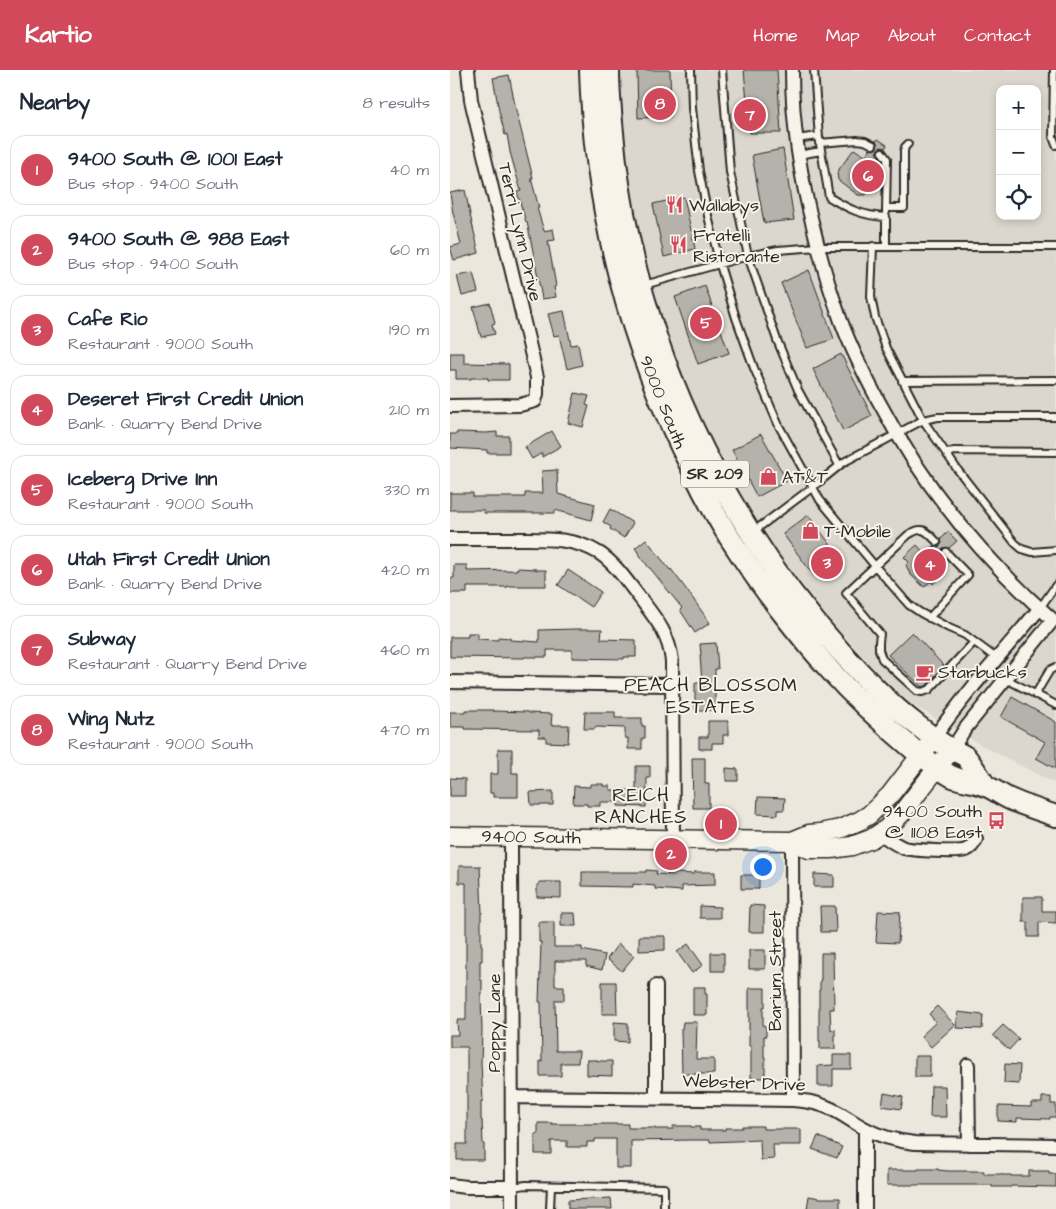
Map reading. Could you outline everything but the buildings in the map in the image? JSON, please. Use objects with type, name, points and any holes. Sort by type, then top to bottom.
[{"type":"main road","name":"9000 South","points":[[590,70],[592,117],[597,161],[614,256],[636,338],[676,438],[718,519],[772,600],[839,680],[873,714],[929,761]]},
{"type":"main road","name":"9000 South","points":[[609,70],[611,115],[618,178],[630,244],[641,286],[668,370],[693,429],[719,481],[751,534],[792,592],[826,634],[897,708],[916,725],[952,749]]},
{"type":"main road","name":"9400 South","points":[[792,841],[809,849],[840,848],[861,843],[881,834],[901,814],[929,761],[934,738]]},
{"type":"main road","name":"9400 South","points":[[450,836],[792,841],[809,834],[840,829],[860,821],[929,761],[952,749]]},
{"type":"main road","name":"SR 209","points":[[952,749],[966,757],[985,785]]},
{"type":"main road","name":"SR 209","points":[[929,761],[953,778],[985,785],[1013,800],[1056,816]]},
{"type":"street","name":"Terri Lynn Drive","points":[[450,406],[520,405],[535,401],[537,394],[537,377],[471,100],[468,70]]},
{"type":"street","points":[[792,70],[793,110],[804,188],[818,247],[841,322],[863,373],[896,435],[950,512],[982,551],[1018,588],[1055,620],[965,729],[952,749]]},
{"type":"street","points":[[450,539],[553,539],[578,543],[600,554],[612,563],[656,618],[671,648],[673,839]]},
{"type":"street","points":[[934,738],[996,658],[1040,608]]},
{"type":"street","points":[[450,682],[672,685]]},
{"type":"street","points":[[881,834],[902,847],[917,850],[962,851],[972,846],[976,839]]},
{"type":"street","name":"Poppy Lane","points":[[511,837],[512,1209]]},
{"type":"street","name":"Barium Street","points":[[792,841],[793,1100]]},
{"type":"street","points":[[656,986],[656,1098]]},
{"type":"street","points":[[968,1065],[969,1144]]},
{"type":"street","name":"Webster Drive","points":[[512,1097],[793,1100],[812,1102],[828,1107],[865,1129],[898,1141],[915,1143],[1056,1145]]},
{"type":"street","points":[[865,1129],[865,1209]]},
{"type":"street","points":[[450,1185],[512,1186]]},
{"type":"lane","points":[[691,70],[692,108],[699,171],[720,265],[754,368],[779,426],[820,500],[910,605],[921,614],[965,635],[996,658]]},
{"type":"lane","points":[[722,70],[730,172],[748,256],[777,340],[798,390],[839,465]]},
{"type":"lane","points":[[814,70],[819,140],[829,197],[848,209],[886,217]]},
{"type":"lane","points":[[1054,70],[1053,137],[1056,145]]},
{"type":"lane","points":[[796,139],[857,140],[866,141],[873,145]]},
{"type":"lane","points":[[886,208],[904,208],[904,151],[908,144]]},
{"type":"lane","points":[[798,155],[821,151]]},
{"type":"lane","points":[[882,152],[887,159],[886,246]]},
{"type":"lane","points":[[641,286],[748,256],[778,250],[873,246],[1056,248]]},
{"type":"lane","points":[[873,246],[872,308],[886,348],[923,420],[957,469],[1015,543],[1022,549],[1032,552],[1056,550]]},
{"type":"lane","points":[[902,381],[1056,380]]},
{"type":"lane","points":[[751,534],[839,465],[923,420],[938,417],[1056,417]]},
{"type":"lane","points":[[946,453],[954,451],[1056,452]]},
{"type":"lane","points":[[937,542],[923,530],[914,531],[846,593],[880,634],[879,650],[882,659],[917,690],[922,692],[929,690],[974,642]]},
{"type":"lane","points":[[929,618],[968,575],[946,552]]},
{"type":"lane","points":[[1040,608],[1056,585]]},
{"type":"lane","points":[[1036,696],[1050,670],[1056,667]]},
{"type":"lane","points":[[1006,679],[1056,705]]},
{"type":"lane","points":[[512,1186],[664,1188],[664,1209]]},
{"type":"lane","points":[[550,1209],[551,1186]]},
{"type":"shaded area","points":[[620,70],[1056,70],[1056,784],[983,746],[909,703],[871,666],[828,618],[773,546],[734,483],[707,431],[684,380],[661,314],[638,228],[624,139]]},
{"type":"place","name":"Wing Nutz","points":[[660,104]]},
{"type":"place","name":"Subway","points":[[750,115]]},
{"type":"place","name":"Utah First Credit Union","points":[[868,176]]},
{"type":"place","name":"Wallabys","points":[[675,205]]},
{"type":"place","name":"Fratelli Ristorante","points":[[679,245]]},
{"type":"place","name":"Iceberg Drive Inn","points":[[706,323]]},
{"type":"place","name":"AT&T","points":[[768,477]]},
{"type":"place","name":"T-Mobile","points":[[810,531]]},
{"type":"place","name":"Cafe Rio","points":[[827,563]]},
{"type":"place","name":"Deseret First Credit Union","points":[[930,565]]},
{"type":"place","name":"Starbucks","points":[[924,672]]},
{"type":"place","name":"9400 South @ 1108 East","points":[[996,821]]},
{"type":"place","name":"9400 South @ 1001 East","points":[[721,824]]},
{"type":"place","name":"9400 South @ 988 East","points":[[671,854]]},
{"type":"district","name":"PEACH BLOSSOM ESTATES","points":[[711,696]]},
{"type":"district","name":"REICH RANCHES","points":[[641,806]]}]
